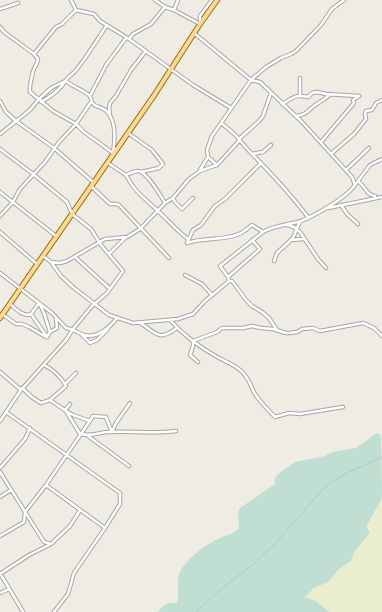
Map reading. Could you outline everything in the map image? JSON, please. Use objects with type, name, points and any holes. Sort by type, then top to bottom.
[{"type":"main road","points":[[1,316],[128,133],[217,0]]},
{"type":"street","points":[[71,0],[76,10]]},
{"type":"street","points":[[154,0],[165,8],[174,10],[200,24],[200,16],[212,0]]},
{"type":"street","points":[[174,10],[178,0]]},
{"type":"street","points":[[200,171],[208,157],[207,150],[212,136],[251,80],[266,67],[296,51],[321,24],[332,9],[344,0]]},
{"type":"street","points":[[0,9],[18,4]]},
{"type":"street","points":[[90,96],[106,65],[128,38],[151,24],[165,8]]},
{"type":"street","points":[[76,10],[94,14],[107,25],[128,38],[145,52],[193,85],[231,108]]},
{"type":"street","points":[[34,54],[56,27],[62,24],[76,10]]},
{"type":"street","points":[[40,101],[51,97],[63,86],[107,25]]},
{"type":"street","points":[[0,27],[4,32],[34,54],[38,59],[38,63],[33,71],[30,92],[53,111],[76,124],[84,132],[113,153],[115,141],[113,124],[110,116],[110,103],[116,96],[131,70],[145,52]]},
{"type":"street","points":[[194,33],[251,80],[260,82],[282,104],[297,116],[352,177],[355,185]]},
{"type":"street","points":[[300,78],[300,95]]},
{"type":"street","points":[[66,81],[70,85],[84,90],[90,96],[91,102],[96,107],[105,110],[110,116]]},
{"type":"street","points":[[0,134],[40,101],[51,88],[66,81]]},
{"type":"street","points":[[282,104],[296,96],[300,95],[308,97],[312,93],[317,92],[359,96],[353,100],[354,104],[321,142]]},
{"type":"street","points":[[109,254],[127,237],[140,228],[165,203],[173,198],[189,179],[200,171],[217,165],[263,116],[271,93]]},
{"type":"street","points":[[297,116],[305,115],[314,106],[325,100],[331,94]]},
{"type":"street","points":[[332,154],[354,134],[366,118],[366,111],[372,110],[376,103],[382,100]]},
{"type":"street","points":[[0,101],[6,112],[54,148],[92,184],[110,204],[119,205],[169,258]]},
{"type":"street","points":[[0,216],[13,202],[20,190],[33,174],[45,162],[54,148],[76,124],[91,102]]},
{"type":"street","points":[[222,123],[292,196],[308,217]]},
{"type":"street","points":[[126,175],[137,171],[141,172],[159,168],[163,164],[152,150],[128,133]]},
{"type":"street","points":[[252,154],[262,152],[271,145]]},
{"type":"street","points":[[346,170],[369,148]]},
{"type":"street","points":[[0,149],[67,202],[72,214],[91,229],[99,243],[123,270],[107,293],[95,304],[73,329],[66,340],[21,389],[0,421]]},
{"type":"street","points":[[208,157],[217,165]]},
{"type":"street","points":[[326,209],[352,189],[370,165],[382,159]]},
{"type":"street","points":[[107,162],[126,175],[137,192],[173,227],[188,239],[187,243],[208,238],[231,236],[240,233],[252,225],[263,232]]},
{"type":"street","points":[[188,239],[193,230],[201,225],[216,206],[261,163]]},
{"type":"street","points":[[141,172],[152,183],[165,203]]},
{"type":"street","points":[[358,181],[362,183],[368,194],[381,197]]},
{"type":"street","points":[[0,192],[56,236]]},
{"type":"street","points":[[278,330],[269,318],[246,300],[220,266],[252,240],[270,228],[302,220],[326,209],[381,197]]},
{"type":"street","points":[[173,198],[182,209],[193,198]]},
{"type":"street","points":[[341,205],[347,214],[358,224]]},
{"type":"street","points":[[274,261],[277,253],[296,233],[302,220]]},
{"type":"street","points":[[286,225],[297,229],[326,268]]},
{"type":"street","points":[[0,232],[37,264]]},
{"type":"street","points":[[52,262],[60,263],[75,257],[105,239],[127,237]]},
{"type":"street","points":[[291,240],[303,239]]},
{"type":"street","points":[[43,256],[52,262],[61,276],[74,288],[109,315],[133,323],[140,323],[178,319],[193,314],[260,249],[252,240]]},
{"type":"street","points":[[75,257],[110,288]]},
{"type":"street","points":[[0,273],[56,317],[66,328],[73,329],[84,335],[92,335],[111,326]]},
{"type":"street","points":[[185,276],[202,284],[212,295]]},
{"type":"street","points":[[9,304],[23,314],[28,315],[31,314],[39,303]]},
{"type":"street","points":[[39,303],[50,332]]},
{"type":"street","points":[[31,314],[47,337]]},
{"type":"street","points":[[1,316],[16,324],[22,324],[47,337]]},
{"type":"street","points":[[47,337],[50,332],[57,328],[56,317]]},
{"type":"street","points":[[80,333],[90,343],[97,340],[118,318]]},
{"type":"street","points":[[170,320],[193,341],[242,371],[252,386],[254,393],[275,417],[289,413],[300,414],[343,407]]},
{"type":"street","points":[[140,323],[152,330],[157,335],[161,336],[170,333],[177,328]]},
{"type":"street","points":[[193,341],[217,332],[222,328],[243,328],[252,326],[273,328],[286,333],[294,333],[302,329],[313,328],[320,331],[363,323],[374,328],[382,336]]},
{"type":"street","points":[[193,341],[190,355],[198,362]]},
{"type":"street","points":[[44,365],[52,369],[65,384]]},
{"type":"street","points":[[0,372],[41,403],[50,400],[66,386],[65,384],[76,373]]},
{"type":"street","points":[[50,400],[65,411],[90,421]]},
{"type":"street","points":[[112,432],[116,423],[130,403]]},
{"type":"street","points":[[65,411],[70,404]]},
{"type":"street","points":[[65,411],[80,434],[87,436],[129,466]]},
{"type":"street","points":[[6,412],[120,493],[120,504],[74,573],[68,594],[63,598],[54,612]]},
{"type":"street","points":[[0,536],[24,522],[25,512],[46,485],[93,416],[106,417],[112,432]]},
{"type":"street","points":[[0,468],[25,439],[30,428]]},
{"type":"street","points":[[87,436],[112,432],[176,431]]},
{"type":"street","points":[[0,472],[44,542],[51,544]]},
{"type":"street","points":[[46,485],[105,528]]},
{"type":"street","points":[[0,497],[11,490]]},
{"type":"street","points":[[24,612],[0,574],[29,555],[51,544],[70,526],[80,510]]},
{"type":"street","points":[[0,593],[9,589]]},
{"type":"green space","points":[[377,433],[381,435],[382,498],[366,527],[370,533],[354,552],[351,561],[340,568],[328,582],[314,588],[305,597],[316,601],[329,612],[158,612],[166,604],[177,603],[178,578],[186,563],[208,544],[237,530],[239,528],[238,512],[240,508],[275,484],[275,478],[278,474],[295,462],[325,456],[332,452],[356,448]]},
{"type":"green space","points":[[382,498],[382,612],[329,612],[316,601],[305,598],[314,588],[328,582],[340,568],[351,561],[354,552],[370,533],[366,527]]},
{"type":"waterway","points":[[196,612],[275,544],[321,491],[333,481],[349,472],[382,457]]}]
